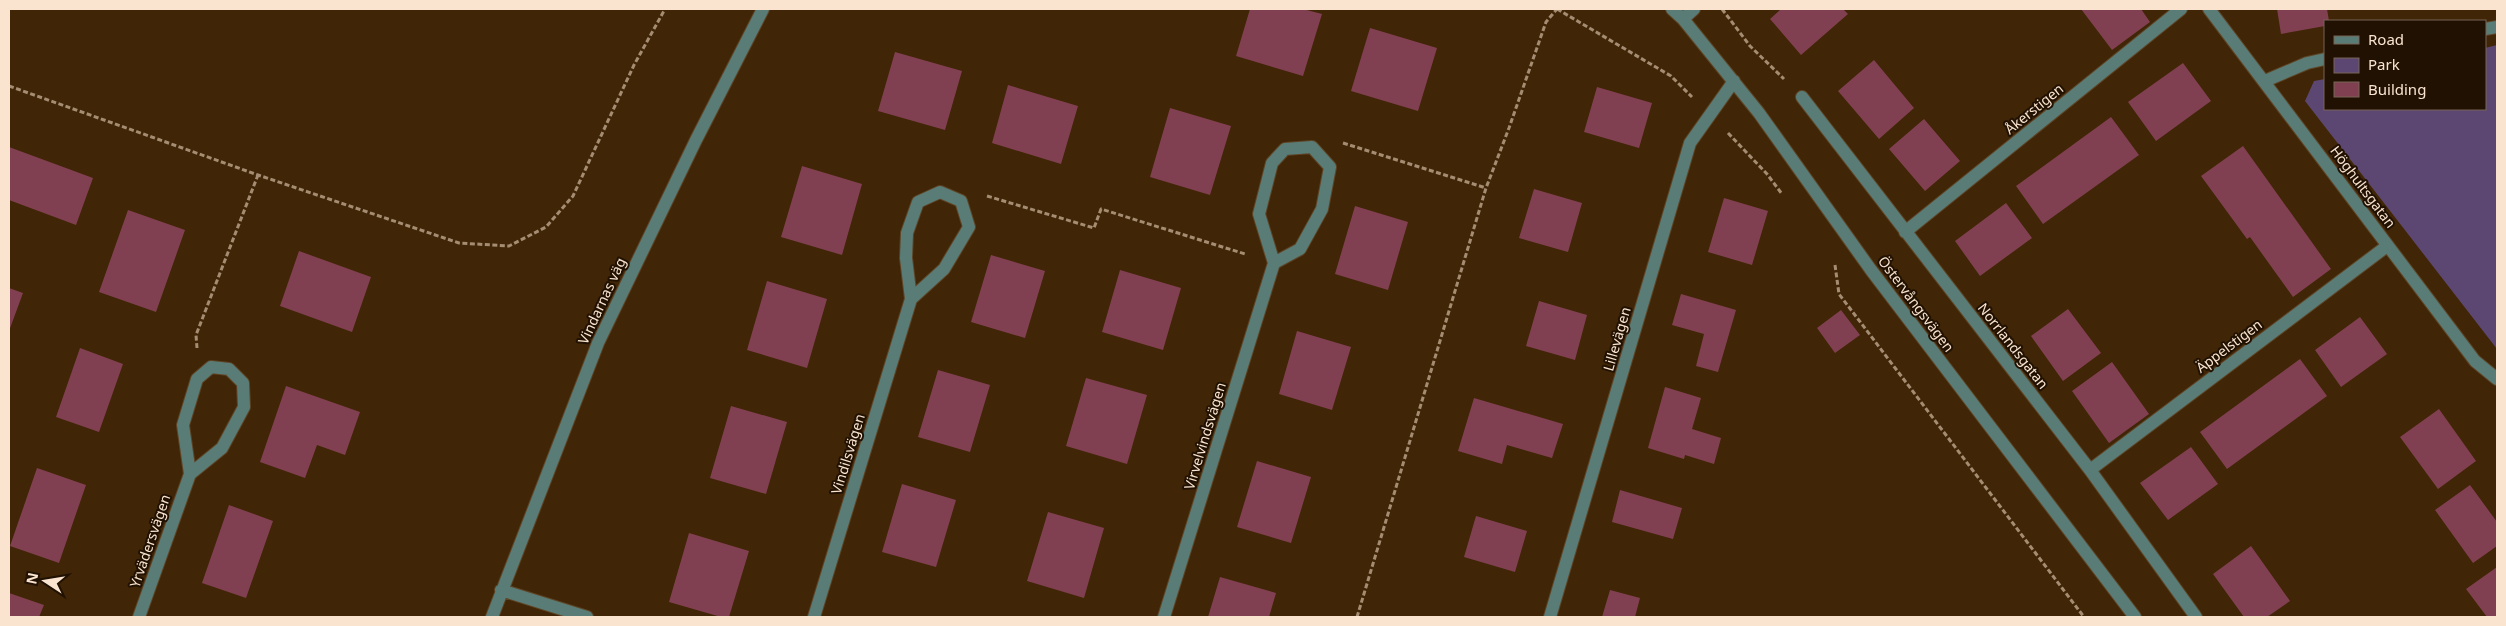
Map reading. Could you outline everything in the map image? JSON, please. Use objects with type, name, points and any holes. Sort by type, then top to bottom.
[{"type":"street","name":"Vindarnas väg","points":[[492,617],[598,343],[696,140],[763,9]]},
{"type":"street","name":"Östervångsvägen","points":[[1672,9],[1683,19],[1734,81],[1871,270],[2135,617]]},
{"type":"street","points":[[1683,19],[1694,9]]},
{"type":"street","name":"Åkerstigen","points":[[1906,232],[2181,9]]},
{"type":"street","name":"Höghultsgatan","points":[[2208,9],[2265,81],[2475,361],[2497,379]]},
{"type":"street","points":[[2265,81],[2307,63],[2324,59]]},
{"type":"street","name":"Lillevägen","points":[[1550,617],[1690,143],[1734,81]]},
{"type":"street","name":"Norrlandsgatan","points":[[1802,97],[2090,470],[2196,617]]},
{"type":"street","points":[[1312,147],[1330,167],[1322,208],[1300,249],[1274,263],[1259,214],[1272,163],[1285,149],[1312,147]]},
{"type":"street","name":"Vindilsvägen","points":[[814,617],[911,299],[906,258],[907,233],[918,202],[940,192],[962,201]]},
{"type":"street","points":[[911,299],[944,269],[969,226],[962,201]]},
{"type":"street","name":"Äppelstigen","points":[[2090,470],[2387,246]]},
{"type":"street","name":"Virvelvindsvägen","points":[[1164,617],[1274,263]]},
{"type":"street","points":[[190,474],[222,448],[244,407],[243,383],[229,369],[211,367],[197,379]]},
{"type":"street","name":"Yrvädersvägen","points":[[140,617],[190,474],[183,425],[197,379]]},
{"type":"street","points":[[501,590],[587,617]]},
{"type":"path","points":[[9,86],[459,243],[509,246],[546,227],[573,196],[634,65],[665,9]]},
{"type":"path","points":[[1357,617],[1486,188],[1546,22],[1557,9],[1671,76],[1768,174],[1784,196]]},
{"type":"path","points":[[1722,9],[1750,46],[1802,97]]},
{"type":"path","points":[[1312,147],[1345,143],[1486,188]]},
{"type":"path","points":[[197,379],[196,335],[258,174]]},
{"type":"path","points":[[962,201],[983,195],[1094,228],[1101,209],[1274,263]]},
{"type":"path","points":[[1835,263],[1839,294],[2084,617]]},
{"type":"green space","points":[[2497,45],[2497,349],[2305,101],[2314,81],[2324,79],[2324,110],[2486,110],[2486,48]]},
{"type":"building","points":[[1250,9],[1303,9],[1322,14],[1303,76],[1236,56]]},
{"type":"building","points":[[1781,9],[1843,9],[1848,14],[1801,55],[1770,19]]},
{"type":"building","points":[[2081,9],[2141,9],[2150,22],[2112,50]]},
{"type":"building","points":[[2277,9],[2327,9],[2329,20],[2324,20],[2324,26],[2281,34]]},
{"type":"building","points":[[1370,28],[1437,48],[1418,111],[1351,91]]},
{"type":"building","points":[[895,52],[962,71],[945,130],[878,111]]},
{"type":"building","points":[[1874,60],[1914,108],[1879,139],[1838,91]]},
{"type":"building","points":[[2183,63],[2211,101],[2156,141],[2128,102]]},
{"type":"building","points":[[1008,85],[1078,106],[1061,164],[992,143]]},
{"type":"building","points":[[1597,87],[1652,103],[1639,148],[1584,132]]},
{"type":"building","points":[[1170,108],[1231,126],[1210,195],[1150,177]]},
{"type":"building","points":[[2111,117],[2139,155],[2043,224],[2016,186]]},
{"type":"building","points":[[1924,119],[1960,161],[1925,191],[1889,149]]},
{"type":"building","points":[[2243,146],[2331,269],[2293,297],[2250,237],[2247,239],[2201,176]]},
{"type":"building","points":[[9,147],[93,178],[76,225],[9,200]]},
{"type":"building","points":[[802,166],[862,184],[842,255],[781,237]]},
{"type":"building","points":[[1534,189],[1582,203],[1568,252],[1519,238]]},
{"type":"building","points":[[1724,198],[1768,211],[1752,265],[1708,252]]},
{"type":"building","points":[[2006,203],[2032,238],[1980,276],[1955,241]]},
{"type":"building","points":[[1355,206],[1408,222],[1388,290],[1335,274]]},
{"type":"building","points":[[128,210],[185,230],[156,312],[99,292]]},
{"type":"building","points":[[299,251],[371,277],[352,332],[280,306]]},
{"type":"building","points":[[991,255],[1045,271],[1025,338],[971,322]]},
{"type":"building","points":[[1120,270],[1181,288],[1163,350],[1102,332]]},
{"type":"building","points":[[767,281],[827,299],[807,368],[747,350]]},
{"type":"building","points":[[9,288],[23,293],[9,331]]},
{"type":"building","points":[[1681,294],[1736,310],[1718,372],[1696,366],[1704,334],[1672,325]]},
{"type":"building","points":[[1539,301],[1587,315],[1575,360],[1526,346]]},
{"type":"building","points":[[2068,309],[2101,353],[2063,381],[2031,336]]},
{"type":"building","points":[[1841,310],[1860,335],[1835,353],[1817,328]]},
{"type":"building","points":[[2360,317],[2387,354],[2341,387],[2315,350]]},
{"type":"building","points":[[1297,331],[1351,347],[1332,410],[1279,394]]},
{"type":"building","points":[[80,348],[123,364],[99,432],[56,417]]},
{"type":"building","points":[[2300,359],[2327,396],[2227,469],[2200,432]]},
{"type":"building","points":[[2112,362],[2149,414],[2109,443],[2072,391]]},
{"type":"building","points":[[938,370],[990,385],[970,452],[918,437]]},
{"type":"building","points":[[1086,378],[1147,395],[1127,464],[1066,446]]},
{"type":"building","points":[[286,386],[360,412],[345,455],[317,445],[305,478],[260,462]]},
{"type":"building","points":[[1665,387],[1701,398],[1692,429],[1721,438],[1714,464],[1685,455],[1684,459],[1648,448]]},
{"type":"building","points":[[1474,398],[1563,424],[1552,458],[1507,445],[1502,464],[1458,451]]},
{"type":"building","points":[[731,406],[787,422],[766,494],[710,478]]},
{"type":"building","points":[[2439,409],[2476,461],[2438,489],[2400,437]]},
{"type":"building","points":[[2191,447],[2218,484],[2168,520],[2140,483]]},
{"type":"building","points":[[1257,461],[1311,477],[1291,543],[1237,527]]},
{"type":"building","points":[[37,468],[86,485],[59,563],[10,546]]},
{"type":"building","points":[[902,484],[956,500],[936,567],[882,552]]},
{"type":"building","points":[[2470,485],[2497,522],[2497,546],[2473,563],[2435,510]]},
{"type":"building","points":[[1620,490],[1682,508],[1673,539],[1612,522]]},
{"type":"building","points":[[229,505],[273,521],[246,598],[202,583]]},
{"type":"building","points":[[1048,512],[1104,528],[1084,598],[1027,581]]},
{"type":"building","points":[[1476,516],[1527,531],[1515,572],[1464,557]]},
{"type":"building","points":[[689,533],[749,551],[729,617],[721,617],[669,602]]},
{"type":"building","points":[[2251,546],[2290,601],[2267,617],[2244,617],[2213,574]]},
{"type":"building","points":[[2497,567],[2497,617],[2487,617],[2466,589]]},
{"type":"building","points":[[1220,577],[1276,593],[1269,617],[1208,617]]},
{"type":"building","points":[[1610,590],[1640,598],[1635,617],[1602,617]]},
{"type":"building","points":[[9,593],[44,605],[39,617],[9,617]]}]
